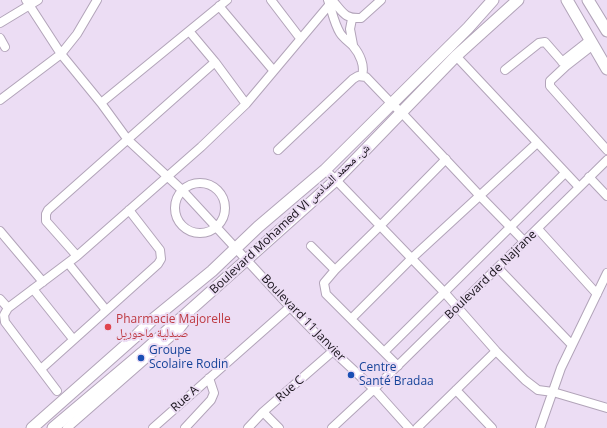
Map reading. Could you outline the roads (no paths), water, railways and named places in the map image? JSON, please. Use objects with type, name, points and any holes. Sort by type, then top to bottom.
[{"type":"main road","name":"Boulevard Mohamed VI ش. محمد السادس","points":[[32,428],[135,337],[152,320],[212,271],[258,227],[325,170],[468,28],[493,0]]},
{"type":"main road","name":"Boulevard Mohamed VI ش. محمد السادس","points":[[53,428],[117,380],[159,344],[187,314],[336,180],[456,56],[518,0]]},
{"type":"main road","points":[[567,0],[607,69]]},
{"type":"main road","points":[[588,0],[607,31]]},
{"type":"street","points":[[0,24],[27,3],[38,0]]},
{"type":"street","points":[[0,100],[61,54],[77,34],[97,0]]},
{"type":"street","points":[[101,103],[227,0]]},
{"type":"street","points":[[271,0],[300,38]]},
{"type":"street","points":[[330,1],[347,17],[352,19],[361,18],[381,0]]},
{"type":"street","points":[[57,391],[5,322],[4,315],[8,308],[77,256],[167,177],[246,104],[330,1]]},
{"type":"street","points":[[330,1],[336,25],[341,35],[353,46],[358,54],[364,69],[362,75]]},
{"type":"street","name":"Boulevard 11 Janvier","points":[[27,3],[61,54],[101,103],[128,140],[182,190],[290,307],[333,351],[374,389],[409,428]]},
{"type":"street","points":[[219,6],[273,70]]},
{"type":"street","points":[[352,19],[350,34],[353,46]]},
{"type":"street","points":[[189,31],[215,62],[246,104]]},
{"type":"street","points":[[0,38],[6,46]]},
{"type":"street","points":[[505,70],[542,42],[545,42],[564,64]]},
{"type":"street","points":[[592,42],[564,64],[550,81],[550,86],[607,150]]},
{"type":"street","points":[[456,56],[579,187]]},
{"type":"street","points":[[77,256],[46,221],[46,214],[53,205],[215,62]]},
{"type":"street","points":[[362,75],[366,77],[391,103],[402,112],[525,242]]},
{"type":"street","points":[[278,150],[353,79],[362,75]]},
{"type":"street","points":[[351,319],[412,258],[537,143]]},
{"type":"street","points":[[398,366],[326,294],[324,283],[335,270],[446,159]]},
{"type":"street","name":"Boulevard de Najrane","points":[[332,428],[398,366],[607,160]]},
{"type":"street","points":[[325,170],[412,258],[458,307],[496,351],[525,380],[538,390],[553,392],[607,408]]},
{"type":"street","points":[[384,352],[565,173]]},
{"type":"street","points":[[590,177],[607,196]]},
{"type":"street","points":[[196,182],[213,185],[217,189],[224,197],[226,214],[217,228],[202,234],[187,230],[177,219],[174,204],[182,190],[196,182]]},
{"type":"street","points":[[41,369],[158,264],[160,259],[160,250],[129,210]]},
{"type":"street","points":[[538,229],[597,294]]},
{"type":"street","points":[[0,231],[43,282]]},
{"type":"street","points":[[311,246],[335,270]]},
{"type":"street","points":[[68,262],[106,310]]},
{"type":"street","points":[[498,268],[572,345]]},
{"type":"street","points":[[540,428],[561,368],[607,273]]},
{"type":"street","points":[[33,289],[73,340]]},
{"type":"street","points":[[0,299],[8,308]]},
{"type":"street","name":"Rue A","points":[[156,427],[290,307]]},
{"type":"street","name":"Rue C","points":[[248,428],[263,412],[333,351]]},
{"type":"street","points":[[417,428],[496,351]]},
{"type":"street","points":[[185,428],[212,400],[214,393],[209,378]]},
{"type":"street","points":[[67,428],[117,380]]},
{"type":"street","points":[[456,390],[492,428]]},
{"type":"street","points":[[263,412],[279,428]]},
{"type":"place","name":"Pharmacie Majorelle صيدلية ماجوريل","points":[[108,327]]},
{"type":"place","name":"Groupe Scolaire Rodin","points":[[141,358]]},
{"type":"place","name":"Centre Santé Bradaa","points":[[351,375]]}]
